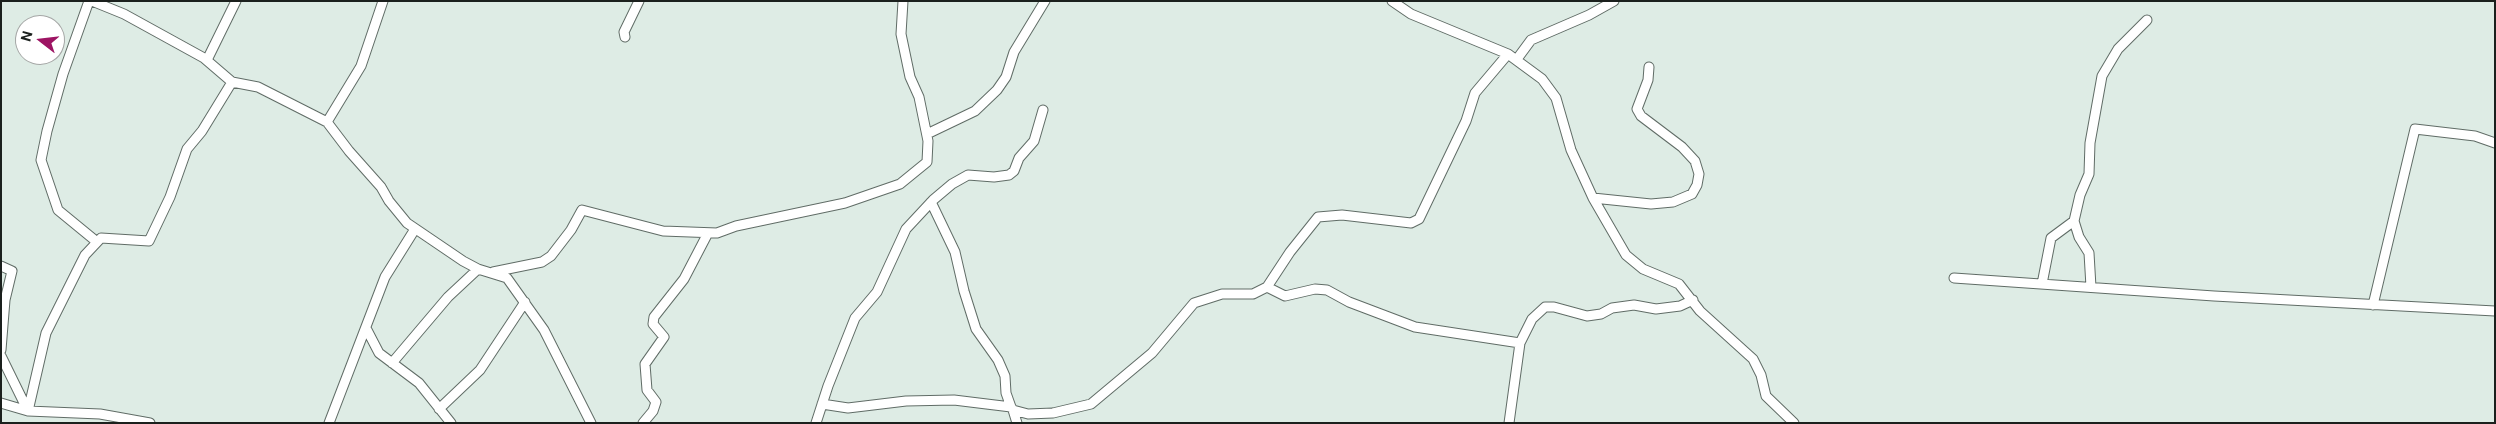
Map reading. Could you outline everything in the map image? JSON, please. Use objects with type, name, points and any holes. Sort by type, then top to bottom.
[{"type":"street","points":[[97,242],[58,210],[41,160],[46,131],[63,74],[91,1],[124,14],[207,60],[232,82],[258,87],[327,122],[349,151],[381,186],[389,201],[407,223],[478,269],[493,272],[507,278],[544,330],[591,423]]},
{"type":"street","points":[[207,60],[236,1]]},
{"type":"street","points":[[327,122],[362,66],[383,1]]},
{"type":"street","points":[[625,37],[624,32],[638,1]]},
{"type":"street","points":[[493,272],[542,262],[551,256],[571,230],[582,210],[663,232],[717,233],[736,226],[845,203],[900,184],[927,162],[927,134],[919,97],[910,77],[901,34],[903,1]]},
{"type":"street","points":[[927,134],[975,111],[997,90],[1006,77],[1014,52],[1045,1]]},
{"type":"street","points":[[1392,1],[1411,14],[1508,54],[1542,79],[1556,98],[1571,150],[1593,198],[1626,255],[1643,269],[1679,284],[1700,311],[1753,359],[1766,396],[1794,423]]},
{"type":"street","points":[[1517,59],[1531,40],[1589,15],[1614,1]]},
{"type":"street","points":[[2090,287],[2089,253],[2080,238],[2074,221],[2080,195],[2089,174],[2090,143],[2102,76],[2118,49],[2147,20]]},
{"type":"street","points":[[822,404],[848,408],[906,401],[954,400],[1012,408],[1028,414],[1053,413],[1091,404],[1152,353],[1194,303],[1222,294],[1253,294],[1268,287],[1290,252],[1318,217],[1342,215],[1411,223],[1419,219],[1466,121],[1475,93],[1508,54]]},
{"type":"street","points":[[1593,198],[1652,204],[1666,203],[1692,194],[1697,185],[1700,174],[1695,161],[1682,147],[1641,116],[1637,109],[1638,100],[1648,80],[1649,67]]},
{"type":"street","points":[[28,410],[46,333],[85,256],[101,238],[149,241],[170,198],[187,149],[202,131],[232,82]]},
{"type":"street","points":[[816,423],[855,318],[877,292],[906,229],[931,202],[952,184],[968,175],[1009,176],[1014,171],[1019,158],[1034,140],[1043,110]]},
{"type":"street","points":[[2373,305],[2415,129],[2476,136],[2495,143]]},
{"type":"street","points":[[931,202],[955,252],[964,291],[976,329],[998,360],[1005,376],[1006,393],[1017,423]]},
{"type":"street","points":[[2042,284],[2052,238],[2074,221]]},
{"type":"street","points":[[329,423],[384,277],[415,229]]},
{"type":"street","points":[[643,423],[653,411],[656,402],[647,390],[645,364],[664,336],[653,324],[654,317],[687,274],[708,233]]},
{"type":"street","points":[[1,266],[12,271],[5,300],[1,350]]},
{"type":"street","points":[[392,363],[448,297],[478,269]]},
{"type":"street","points":[[1954,278],[2495,312]]},
{"type":"street","points":[[1268,287],[1285,296],[1315,289],[1327,290],[1348,302],[1415,327],[1520,343]]},
{"type":"street","points":[[1509,423],[1520,343],[1532,320],[1545,307],[1554,307],[1587,316],[1601,314],[1612,308],[1634,306],[1656,309],[1680,306],[1693,300]]},
{"type":"street","points":[[439,409],[480,370],[525,302]]},
{"type":"street","points":[[366,328],[379,353],[419,383],[451,423]]},
{"type":"street","points":[[1,356],[28,410]]},
{"type":"street","points":[[1,403],[28,410],[100,414],[150,423]]}]
